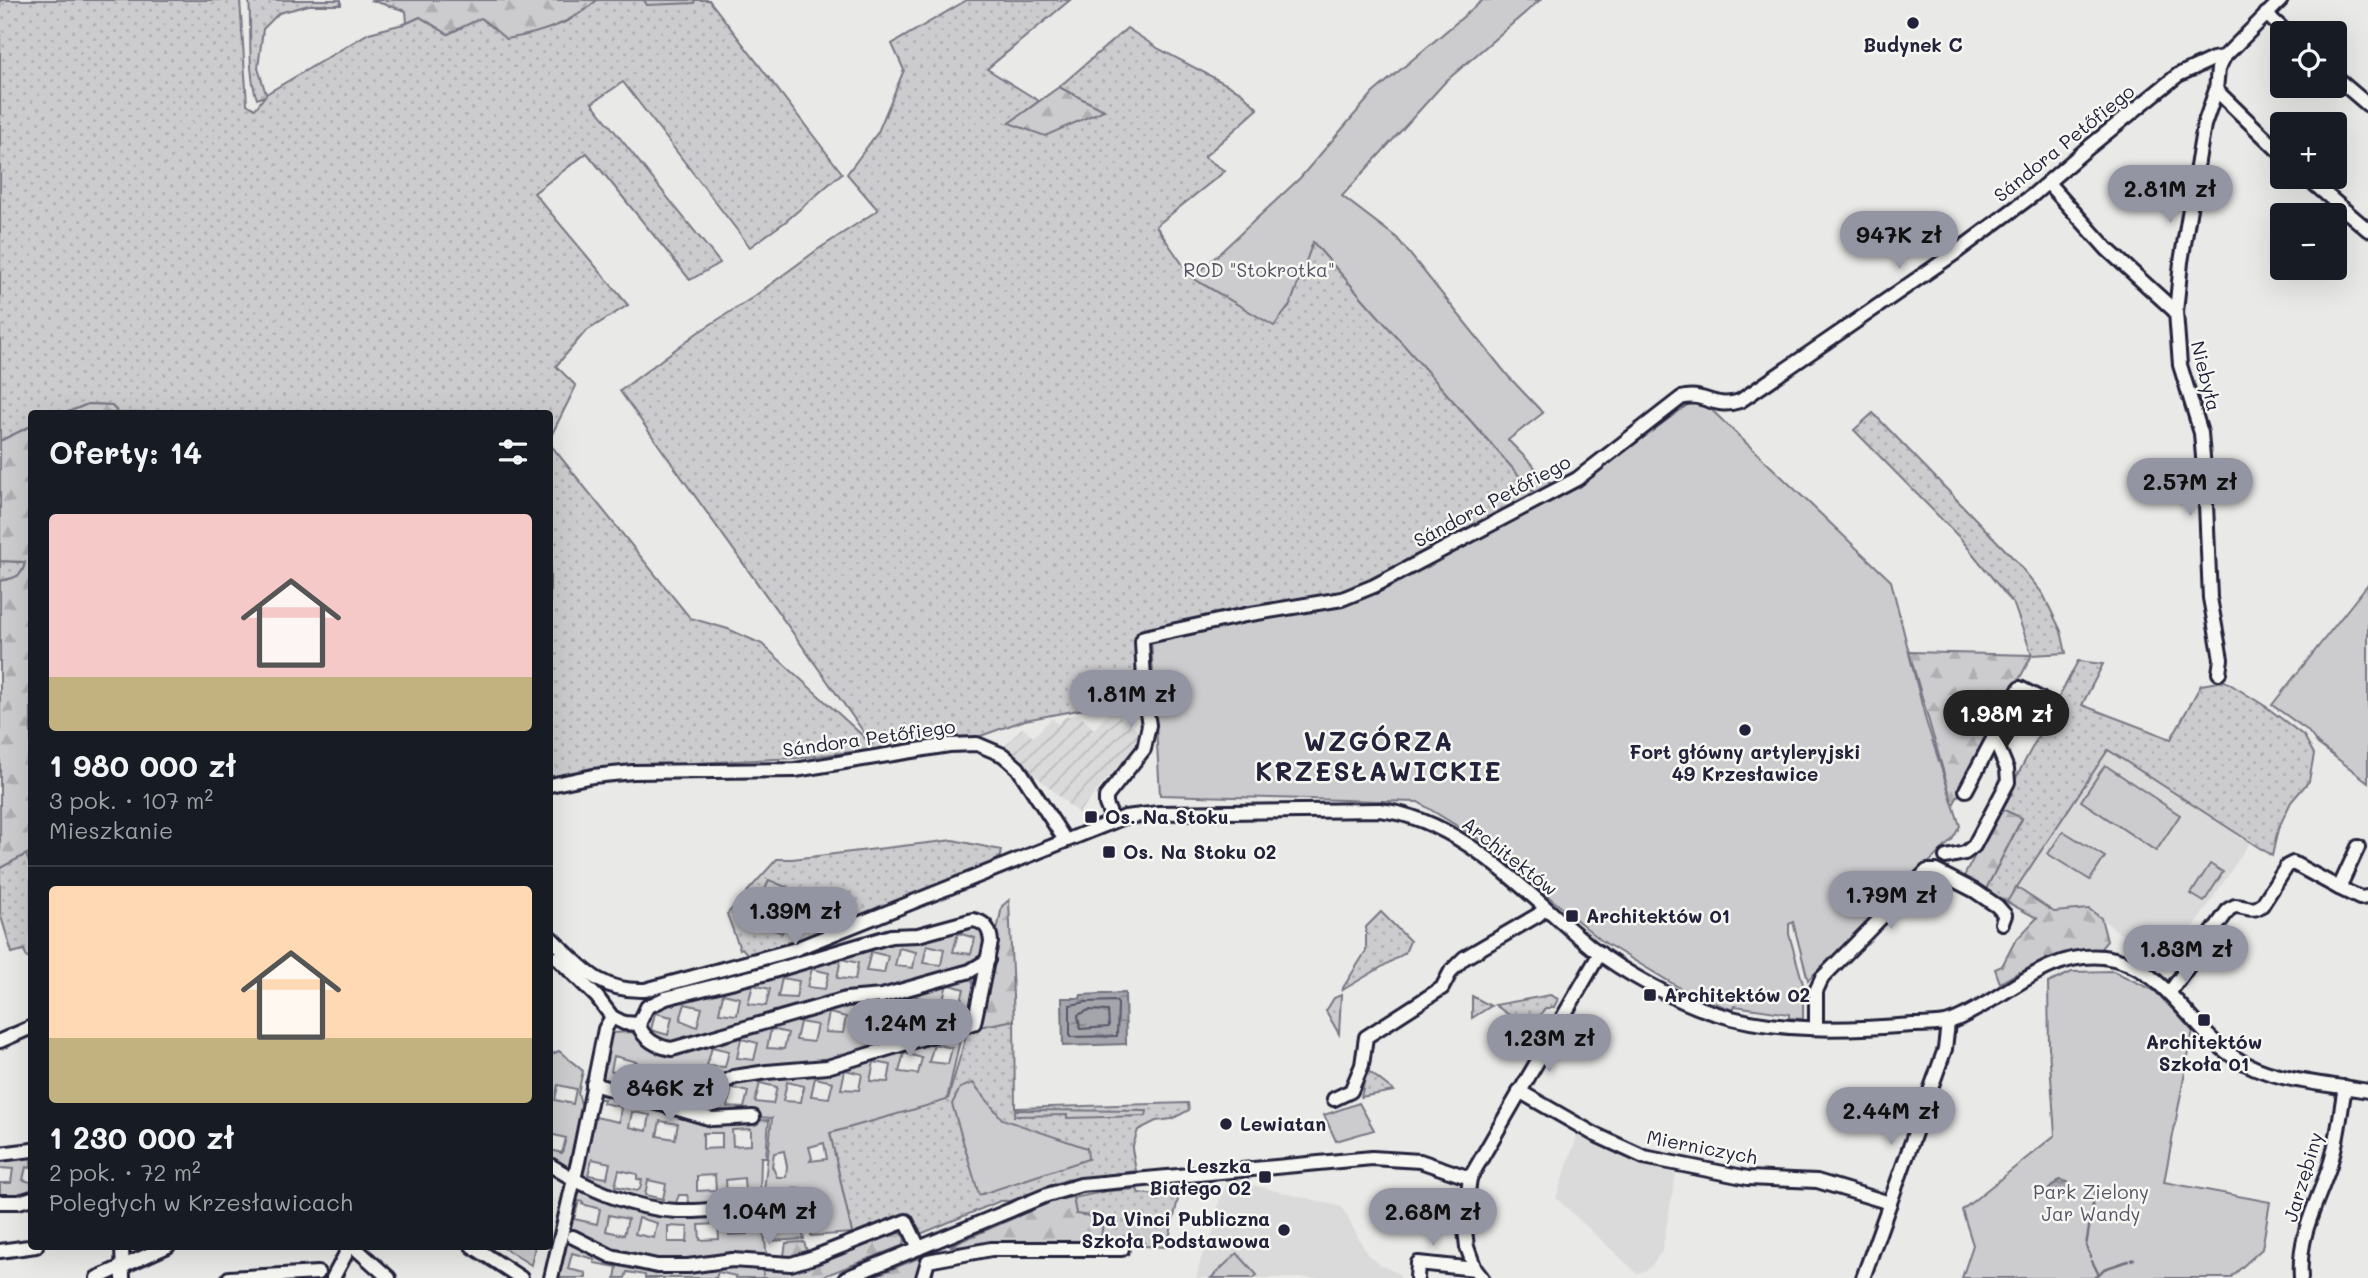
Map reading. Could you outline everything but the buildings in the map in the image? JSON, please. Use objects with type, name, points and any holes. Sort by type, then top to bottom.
[{"type":"street","points":[[2224,57],[2281,0]]},
{"type":"street","points":[[2266,14],[2274,21]]},
{"type":"street","name":"Niebyła","points":[[2219,673],[2221,659],[2210,598],[2201,433],[2180,365],[2176,312],[2181,262],[2204,125],[2216,90],[2218,69],[2224,57]]},
{"type":"street","name":"Sándora Petőfiego","points":[[1113,821],[1106,797],[1144,749],[1149,725],[1145,700],[1144,637],[1342,598],[1404,571],[1577,480],[1681,398],[1695,396],[1724,405],[1748,397],[1955,253],[2048,183],[2178,75],[2213,59],[2224,57]]},
{"type":"street","points":[[2347,87],[2368,105]]},
{"type":"street","points":[[2216,90],[2270,142]]},
{"type":"street","points":[[2048,183],[2107,249],[2176,312]]},
{"type":"street","points":[[2320,189],[2368,230]]},
{"type":"street","points":[[1966,790],[2020,688],[2043,700]]},
{"type":"street","points":[[1946,857],[1965,853],[1974,846],[2008,782],[2007,769],[1994,738]]},
{"type":"street","name":"Sándora Petőfiego","points":[[553,784],[593,776],[633,772],[795,770],[949,745],[977,744],[1003,755],[1018,768],[1065,840]]},
{"type":"street","name":"Architektów","points":[[553,940],[605,985],[621,990],[645,990],[793,950],[1113,821],[1137,814],[1361,809],[1402,813],[1433,824],[1463,840],[1600,953],[1655,986],[1706,1010],[1752,1022],[1816,1027],[1888,1027],[1948,1023],[1981,1008],[2045,968],[2085,957],[2111,958],[2150,975],[2170,992],[2217,1045],[2239,1060],[2271,1074],[2368,1091]]},
{"type":"street","points":[[2339,888],[2358,847]]},
{"type":"street","points":[[2170,992],[2229,909],[2235,906],[2257,909],[2287,866],[2293,863],[2360,898],[2368,897]]},
{"type":"street","points":[[1816,1027],[1816,991],[1822,978],[1927,871],[1937,871],[1997,906],[2006,915],[2002,923]]},
{"type":"street","points":[[1334,1100],[1351,1091],[1365,1056],[1366,1037],[1442,988],[1451,971],[1464,958],[1538,915],[1545,908]]},
{"type":"street","points":[[695,1113],[706,1092],[734,1077],[827,1067],[974,1023],[988,960],[991,934],[981,922],[969,920],[918,935],[891,936],[762,974],[666,998],[647,1007],[639,1024],[640,1031],[659,1046],[672,1049],[846,999],[883,996],[970,971],[988,960]]},
{"type":"street","points":[[1478,1274],[1467,1247],[1464,1221],[1470,1178],[1600,953]]},
{"type":"street","points":[[557,958],[597,997],[612,1017],[624,1023],[639,1024]]},
{"type":"street","points":[[970,971],[983,985]]},
{"type":"street","points":[[551,1278],[605,1029],[612,1017]]},
{"type":"street","points":[[1863,1278],[1945,1049],[1948,1023]]},
{"type":"street","points":[[0,1041],[28,1029]]},
{"type":"street","points":[[593,1084],[712,1119],[753,1117]]},
{"type":"street","name":"Jarzębiny","points":[[2301,1278],[2301,1255],[2306,1226],[2329,1167],[2345,1087]]},
{"type":"street","name":"Mierniczych","points":[[1519,1091],[1594,1134],[1644,1157],[1748,1178],[1817,1181],[1890,1203]]},
{"type":"street","points":[[0,1154],[28,1150]]},
{"type":"street","points":[[846,1278],[1057,1191],[1092,1184],[1372,1158],[1428,1162],[1470,1178]]},
{"type":"street","points":[[553,1167],[573,1179],[649,1207],[678,1211],[759,1206]]},
{"type":"street","points":[[0,1202],[28,1199]]},
{"type":"street","points":[[573,1237],[611,1256],[657,1266],[688,1266],[732,1260],[791,1264],[906,1221],[919,1248]]},
{"type":"street","points":[[0,1251],[28,1247]]},
{"type":"street","points":[[923,1278],[928,1261],[970,1251],[1016,1247],[1122,1249]]},
{"type":"street","points":[[122,1250],[122,1272]]},
{"type":"street","points":[[97,1278],[122,1272],[161,1250]]},
{"type":"street","points":[[333,1278],[349,1250]]},
{"type":"street","points":[[356,1250],[389,1278]]},
{"type":"street","points":[[478,1250],[521,1278]]},
{"type":"street","points":[[1417,1278],[1418,1263],[1478,1274]]},
{"type":"street","points":[[229,1278],[318,1273]]},
{"type":"shaded area","points":[[1112,709],[1144,736],[1078,813],[1004,747],[1022,728],[1033,737],[1052,718],[1058,724],[1065,717],[1078,714],[1094,729]]},
{"type":"shaded area","points":[[2108,750],[2250,842],[2166,969],[2089,909],[2055,913],[2016,887]]},
{"type":"shaded area","points":[[1578,1133],[1640,1164],[1676,1174],[1662,1251],[1650,1268],[1638,1274],[1556,1198]]},
{"type":"shaded area","name":"Da Vinci Publiczna Szkoła Podstawowa","points":[[1248,1179],[1248,1184],[1342,1207],[1367,1254],[1380,1265],[1398,1273],[1401,1278],[1196,1278],[1202,1256],[1215,1228],[1219,1202],[1228,1181]]},
{"type":"green space","points":[[0,0],[240,0],[247,104],[255,109],[265,96],[257,99],[254,88],[249,0],[341,0],[341,5],[309,5],[279,13],[263,29],[258,68],[266,94],[369,33],[420,17],[448,34],[481,17],[550,28],[568,21],[597,0],[709,0],[842,173],[785,222],[750,247],[623,82],[592,103],[720,263],[690,280],[587,153],[534,193],[628,305],[585,332],[556,366],[576,386],[553,432],[553,410],[115,410],[111,405],[88,404],[73,410],[28,410],[28,427],[0,441]]},
{"type":"green space","points":[[370,0],[597,0],[577,15],[554,26],[506,39],[481,18],[448,34],[420,17],[407,23],[406,11]]},
{"type":"green space","points":[[644,0],[695,0],[694,3],[647,5]]},
{"type":"green space","points":[[967,0],[1070,0],[987,69],[1039,101],[1010,123],[1103,110],[1059,87],[1127,28],[1159,49],[1241,92],[1258,109],[1204,157],[1225,171],[1156,226],[1192,278],[1274,325],[1290,305],[1312,241],[1537,496],[1353,591],[1137,633],[1143,705],[1105,705],[1025,720],[975,738],[798,758],[694,763],[553,776],[553,448],[690,618],[728,629],[762,644],[873,745],[620,391],[697,333],[878,210],[847,174],[878,132],[904,70],[892,44]]},
{"type":"green space","name":"ROD \"Stokrotka\"","points":[[1483,0],[1540,0],[1446,81],[1342,196],[1397,238],[1508,376],[1543,413],[1508,440],[1555,488],[1537,496],[1313,242],[1290,305],[1274,326],[1193,278],[1300,178],[1373,93]]},
{"type":"green space","points":[[1059,87],[1104,110],[1045,136],[1009,123]]},
{"type":"green space","points":[[1698,397],[1891,581],[1926,721],[1960,826],[1952,840],[1808,980],[1793,922],[1789,924],[1789,934],[1803,984],[1803,1019],[1789,1018],[1789,1014],[1735,1006],[1733,1010],[1690,994],[1602,941],[1480,840],[1418,802],[1160,795],[1151,640],[1363,599],[1573,490]]},
{"type":"green space","points":[[88,404],[111,405],[115,410],[73,410]]},
{"type":"green space","points":[[1873,413],[2016,561],[2043,594],[2061,631],[2066,653],[2032,655],[2014,605],[1961,539],[1854,430]]},
{"type":"green space","points":[[28,427],[28,854],[0,868],[0,581],[20,574],[25,562],[0,561],[0,441]]},
{"type":"green space","points":[[0,561],[25,562],[20,574],[0,581]]},
{"type":"green space","points":[[2368,584],[2368,782],[2318,744],[2307,730],[2272,705]]},
{"type":"green space","points":[[1909,652],[2032,655],[1953,805]]},
{"type":"green space","points":[[2078,661],[2103,664],[2082,705],[2171,739],[2201,685],[2225,681],[2265,706],[2304,736],[2314,754],[2309,781],[2291,802],[2278,829],[2272,856],[2108,750],[2007,902],[1985,891],[2022,819],[2000,808]]},
{"type":"green space","points":[[2105,765],[2180,815],[2156,851],[2081,801]]},
{"type":"green space","points":[[2000,808],[2022,818],[1985,891],[1963,878]]},
{"type":"green space","points":[[2063,831],[2105,857],[2090,880],[2048,854]]},
{"type":"green space","points":[[953,840],[1001,850],[999,862],[850,922],[842,914],[846,914],[846,905],[798,908],[799,923],[843,925],[791,945],[748,955],[740,949],[727,914],[777,859]]},
{"type":"green space","points":[[26,854],[28,958],[24,950],[12,953],[0,913],[0,868]]},
{"type":"green space","points":[[2210,864],[2223,872],[2204,902],[2191,894]]},
{"type":"green space","points":[[769,880],[798,892],[782,933],[752,921]]},
{"type":"green space","points":[[2016,887],[2054,912],[2089,909],[2101,918],[2107,941],[2098,952],[2024,976],[2019,972],[2000,983],[1995,969],[2002,966],[2015,941],[2037,918],[2007,902]]},
{"type":"green space","points":[[1009,900],[1014,1020],[968,1029],[978,1026],[1002,906]]},
{"type":"green space","points":[[1381,912],[1410,941],[1405,953],[1341,991],[1366,951],[1366,927]]},
{"type":"green space","points":[[969,923],[980,926],[985,942],[981,956],[973,964],[877,992],[674,1043],[660,1040],[645,1032],[644,1021],[653,1007],[851,950]],"holes":[[[958,933],[975,938],[971,954],[953,952]],[[927,945],[944,949],[941,965],[923,963]],[[899,948],[916,952],[913,968],[895,966]],[[871,952],[888,956],[884,973],[866,971]],[[841,959],[858,963],[855,980],[837,978]],[[812,969],[829,973],[825,989],[807,987]],[[782,978],[799,981],[796,998],[778,997]],[[753,985],[770,989],[766,1006],[748,1004]],[[723,994],[740,998],[737,1015],[719,1013]],[[685,1004],[702,1008],[697,1027],[680,1020]],[[655,1013],[672,1017],[668,1035],[651,1030]]]},
{"type":"green space","name":"Park Zielony Jar Wandy","points":[[2113,971],[2155,991],[2193,1031],[2164,1182],[2270,1202],[2262,1249],[2230,1278],[1962,1278],[1973,1245],[1962,1210],[2055,1135],[2048,983],[2072,972]]},
{"type":"green space","points":[[970,977],[974,988],[972,1007],[962,1021],[819,1064],[702,1090],[687,1106],[600,1079],[612,1033],[631,1032],[655,1049],[842,1004],[850,1005],[852,1002]],"holes":[[[947,984],[964,989],[960,1005],[942,1004]],[[916,997],[933,1001],[930,1017],[912,1016]],[[886,1006],[904,1010],[900,1027],[882,1025]],[[858,1010],[875,1014],[871,1031],[853,1029]],[[829,1013],[846,1017],[843,1033],[825,1032]],[[800,1022],[817,1025],[813,1042],[796,1040]],[[771,1029],[788,1033],[784,1049],[767,1048]],[[741,1039],[758,1043],[754,1060],[737,1058]],[[712,1047],[729,1051],[725,1067],[707,1066]],[[614,1056],[637,1062],[636,1065],[632,1064],[629,1076],[611,1071]],[[641,1072],[659,1077],[656,1091],[637,1087]],[[669,1080],[687,1084],[684,1099],[665,1096]]]},
{"type":"green space","points":[[1341,995],[1339,1034],[1326,1011],[1334,998]]},
{"type":"green space","points":[[1550,995],[1558,999],[1554,1007],[1544,1009],[1532,1031],[1495,1005]]},
{"type":"green space","points":[[1472,996],[1491,1006],[1472,1018]]},
{"type":"green space","points":[[1014,1020],[1015,1108],[1188,1103],[1189,1110],[1172,1119],[1156,1121],[1138,1130],[1132,1149],[1136,1171],[1066,1180],[1011,1201],[1000,1201],[918,1235],[908,1217],[855,1238],[830,1133],[948,1099],[968,1029]]},
{"type":"green space","points":[[947,1035],[961,1035],[947,1100],[830,1133],[852,1233],[811,1236],[801,1188],[794,1188],[804,1239],[770,1241],[764,1191],[772,1118],[709,1114],[702,1110],[709,1098],[738,1082],[775,1075],[836,1071],[837,1068],[854,1062],[866,1063],[867,1058],[887,1053],[895,1055],[897,1050]],"holes":[[[934,1044],[952,1048],[948,1064],[929,1062]],[[904,1053],[922,1058],[918,1074],[899,1072]],[[874,1062],[891,1065],[888,1082],[870,1081]],[[845,1070],[862,1074],[859,1090],[841,1089]],[[815,1078],[833,1082],[829,1098],[811,1096]],[[787,1082],[804,1086],[801,1102],[783,1101]],[[760,1083],[777,1087],[773,1104],[755,1102]],[[732,1088],[748,1092],[744,1108],[727,1107]],[[824,1143],[827,1159],[810,1161],[812,1158],[809,1147]],[[784,1151],[786,1177],[777,1177],[772,1166],[774,1153]],[[794,1210],[796,1228],[777,1230],[775,1212]]]},
{"type":"green space","points":[[559,1051],[583,1071],[578,1093],[582,1108],[569,1166],[561,1167],[553,1162],[553,1151],[562,1153],[566,1138],[553,1135],[553,1054]],"holes":[[[558,1085],[576,1089],[573,1104],[555,1100]]]},
{"type":"green space","points":[[1367,1070],[1394,1091],[1361,1097]]},
{"type":"green space","points":[[973,1083],[1002,1119],[1087,1148],[1088,1159],[979,1195],[952,1104],[960,1088]]},
{"type":"green space","points":[[598,1090],[710,1122],[769,1120],[766,1157],[761,1157],[760,1200],[690,1205],[687,1195],[679,1195],[675,1205],[640,1201],[579,1176]],"holes":[[[599,1099],[604,1099],[603,1103],[621,1107],[619,1122],[595,1117]],[[632,1112],[650,1115],[647,1131],[629,1127]],[[660,1121],[678,1124],[675,1139],[657,1136]],[[751,1129],[751,1145],[733,1146],[732,1130]],[[703,1133],[722,1133],[722,1148],[703,1149]],[[592,1159],[610,1163],[607,1178],[588,1175]],[[619,1170],[637,1174],[637,1179],[642,1180],[637,1191],[615,1186]],[[715,1175],[716,1190],[697,1191],[697,1176]],[[744,1178],[745,1194],[727,1195],[726,1180]],[[648,1180],[666,1184],[663,1199],[645,1195]]]},
{"type":"green space","points":[[1359,1103],[1374,1130],[1336,1141],[1324,1115]]},
{"type":"green space","points":[[1015,1110],[1147,1111],[1146,1116],[1067,1118],[1067,1115],[1014,1116]]},
{"type":"green space","points":[[28,1154],[28,1167],[23,1180],[28,1181],[28,1194],[0,1199],[0,1183],[11,1183],[13,1169],[0,1168],[0,1158]]},
{"type":"green space","points":[[1165,1186],[1181,1186],[1167,1247],[1096,1244],[1090,1216],[1076,1215],[1073,1198],[1107,1191],[1137,1189],[1139,1193],[1156,1195]]},
{"type":"green space","points":[[579,1188],[617,1204],[761,1210],[767,1257],[736,1256],[675,1261],[644,1259],[615,1250],[570,1228]],"holes":[[[579,1201],[600,1209],[597,1224],[574,1219]],[[609,1215],[628,1219],[624,1235],[606,1231]],[[639,1218],[657,1223],[654,1238],[635,1234]],[[747,1219],[748,1234],[729,1235],[728,1220]],[[718,1224],[719,1239],[700,1240],[699,1225]],[[668,1226],[688,1227],[687,1242],[668,1242]]]},
{"type":"green space","points":[[1073,1197],[1076,1214],[1103,1221],[1101,1238],[1096,1244],[990,1242],[971,1247],[950,1246],[1055,1200]]},
{"type":"green space","points":[[898,1231],[905,1238],[904,1245],[819,1278],[763,1278],[763,1269],[792,1269]]},
{"type":"green space","points":[[567,1242],[619,1263],[727,1264],[763,1269],[763,1278],[736,1278],[718,1272],[716,1278],[645,1278],[645,1275],[627,1272],[625,1278],[615,1278],[617,1267],[594,1263],[594,1259],[572,1253],[568,1269],[586,1273],[586,1278],[559,1278]]},
{"type":"green space","points":[[804,1242],[808,1254],[792,1260],[784,1255],[786,1243]]},
{"type":"green space","points":[[507,1250],[534,1250],[531,1265]]},
{"type":"green space","points":[[1237,1253],[1257,1275],[1254,1278],[1211,1278]]},
{"type":"green space","points":[[921,1257],[923,1259],[919,1278],[870,1278]]},
{"type":"water","points":[[1125,993],[1126,1044],[1063,1046],[1062,998]]},
{"type":"water","points":[[2059,1180],[2068,1182],[2069,1188],[2055,1198],[2049,1189]]},
{"type":"waterway","points":[[2091,1257],[2086,1246],[2096,1185]]},
{"type":"waterway","points":[[2092,1261],[2098,1273]]},
{"type":"waterway","points":[[2095,1278],[2104,1269],[2128,1261]]},
{"type":"place","name":"Budynek C","points":[[1913,23]]},
{"type":"place","name":"Fort główny artyleryjski 49 Krzesławice","points":[[1745,730]]},
{"type":"place","name":"Os. Na Stoku","points":[[1091,817]]},
{"type":"place","name":"Os. Na Stoku 02","points":[[1109,852]]},
{"type":"place","name":"Architektów 01","points":[[1572,916]]},
{"type":"place","name":"Architektów 02","points":[[1650,995]]},
{"type":"place","name":"Architektów Szkoła 01","points":[[2204,1020]]},
{"type":"place","name":"Lewiatan","points":[[1226,1124]]},
{"type":"place","name":"Leszka Białego 02","points":[[1265,1177]]},
{"type":"place","name":"Da Vinci Publiczna Szkoła Podstawowa","points":[[1284,1230]]},
{"type":"district","name":"WZGÓRZA KRZESŁAWICKIE","points":[[1379,757]]}]
